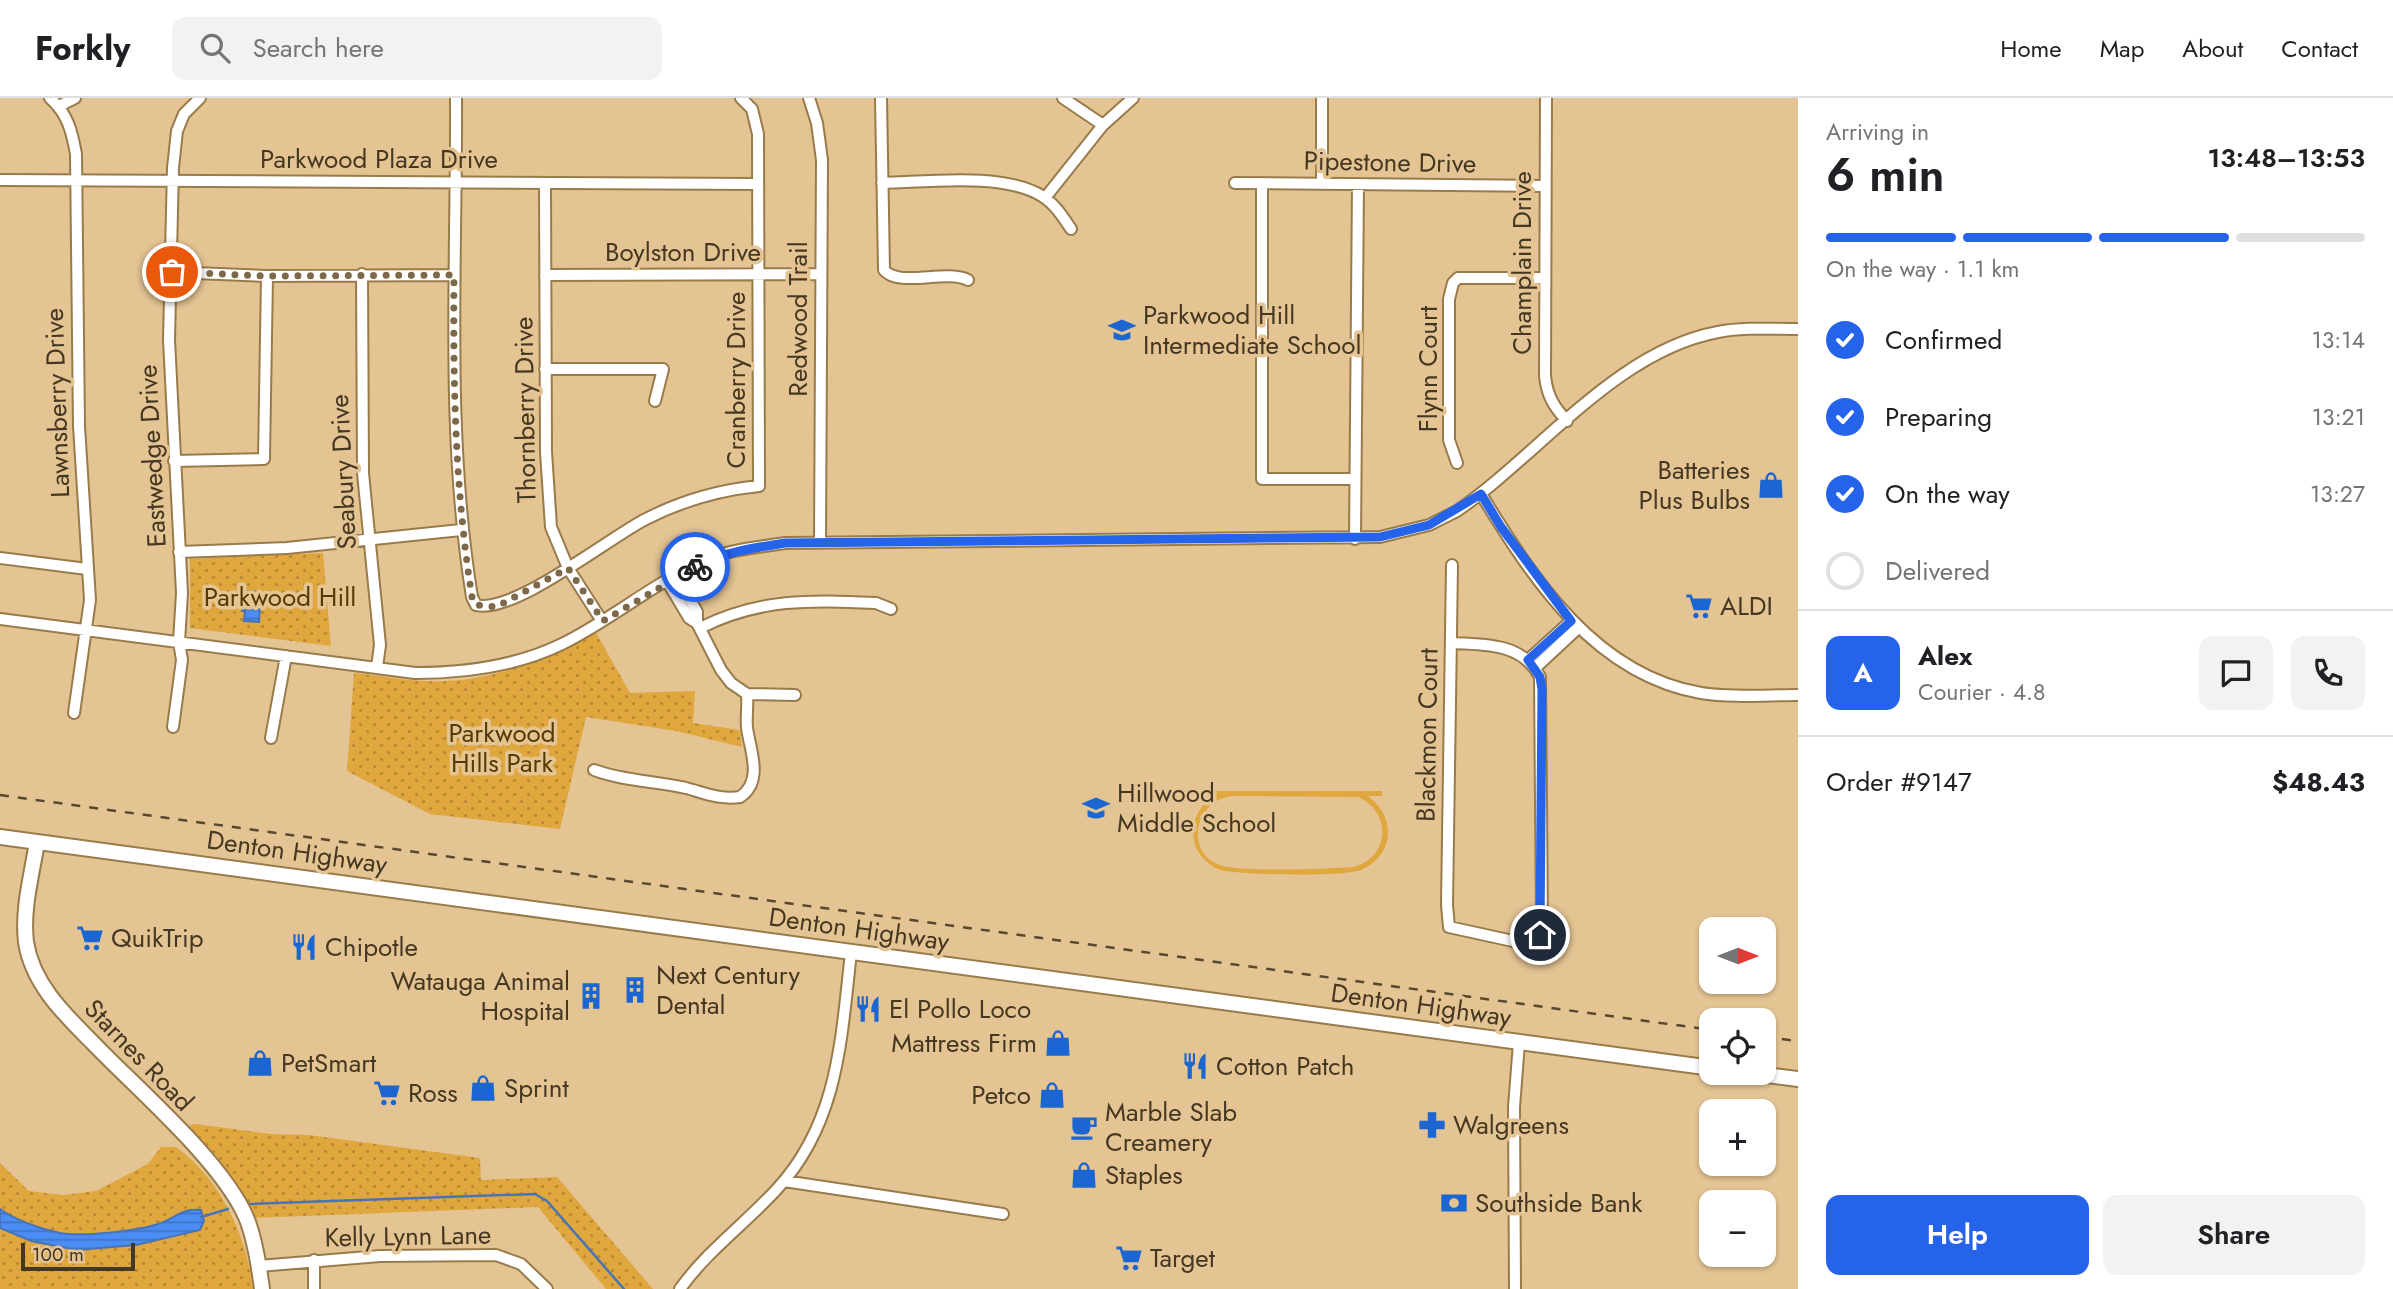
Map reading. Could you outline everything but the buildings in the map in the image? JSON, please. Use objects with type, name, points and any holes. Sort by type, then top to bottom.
[{"type":"main road","name":"Denton Highway","points":[[0,836],[1699,1066]]},
{"type":"main road","name":"Starnes Road","points":[[37,842],[25,920],[26,944],[39,977],[58,1007],[195,1148],[234,1195],[247,1220],[262,1289]]},
{"type":"main road","points":[[1776,1076],[1798,1079]]},
{"type":"street","points":[[55,102],[75,98]]},
{"type":"street","name":"Eastwedge Drive","points":[[173,727],[181,660],[179,642],[182,593],[169,340],[174,182],[177,131],[184,114],[200,98]]},
{"type":"street","points":[[456,98],[453,407],[461,530],[472,597],[476,605],[496,607],[568,568]]},
{"type":"street","name":"Cranberry Drive","points":[[568,568],[644,520],[674,506],[719,491],[759,486],[757,120],[752,109],[741,98]]},
{"type":"street","points":[[881,98],[883,265],[886,273],[895,277],[955,276],[968,280]]},
{"type":"street","points":[[1063,98],[1104,125]]},
{"type":"street","points":[[1045,198],[1104,125],[1133,98]]},
{"type":"street","points":[[1322,98],[1322,184]]},
{"type":"street","name":"Champlain Drive","points":[[1546,98],[1543,278],[1547,393],[1554,407],[1567,421]]},
{"type":"street","name":"Redwood Trail","points":[[813,99],[822,160],[820,542]]},
{"type":"street","name":"Lawnsberry Drive","points":[[55,102],[71,126],[76,154],[79,426],[90,600],[74,713]]},
{"type":"street","name":"Parkwood Plaza Drive","points":[[0,180],[758,184]]},
{"type":"street","points":[[882,183],[994,183],[1031,190],[1045,198],[1071,229]]},
{"type":"street","name":"Pipestone Drive","points":[[1235,183],[1545,186]]},
{"type":"street","points":[[1262,183],[1262,478],[1355,478]]},
{"type":"street","name":"Thornberry Drive","points":[[545,184],[545,369],[551,527],[568,568],[603,621]]},
{"type":"street","points":[[1355,539],[1358,184]]},
{"type":"street","points":[[172,272],[267,276],[454,275]]},
{"type":"street","name":"Seabury Drive","points":[[362,274],[362,422],[369,539],[380,645],[377,667]]},
{"type":"street","name":"Boylston Drive","points":[[545,275],[821,274]]},
{"type":"street","points":[[174,461],[264,459],[267,276]]},
{"type":"street","name":"Flynn Court","points":[[1457,463],[1449,440],[1449,299],[1453,283],[1458,278],[1543,278]]},
{"type":"street","points":[[0,619],[440,673],[495,666],[562,645],[672,578],[711,558],[785,543],[1355,539],[1406,532],[1429,525],[1481,494],[1620,375],[1672,345],[1740,329],[1798,329]]},
{"type":"street","points":[[545,369],[663,369],[655,401]]},
{"type":"street","points":[[1481,494],[1501,527],[1574,625],[1624,664],[1671,685],[1702,693],[1798,695]]},
{"type":"street","points":[[179,552],[287,548],[461,530]]},
{"type":"street","points":[[0,558],[87,569]]},
{"type":"street","name":"Blackmon Court","points":[[1452,565],[1447,905],[1449,927],[1521,943],[1533,942],[1540,935],[1542,689],[1532,664]]},
{"type":"street","points":[[672,578],[697,612],[699,626],[721,670],[731,683],[747,694],[795,695]]},
{"type":"street","points":[[699,626],[764,604],[852,602],[876,603],[891,609]]},
{"type":"street","points":[[1451,643],[1483,644],[1509,649],[1532,664],[1574,625]]},
{"type":"street","points":[[271,738],[286,656]]},
{"type":"street","points":[[594,770],[613,777],[686,788],[713,797],[740,797],[750,785],[754,763],[747,731],[747,694]]},
{"type":"street","points":[[680,1289],[795,1167],[833,1092],[851,953]]},
{"type":"street","points":[[1515,1289],[1514,1107],[1519,1043]]},
{"type":"street","points":[[784,1181],[1003,1214]]},
{"type":"street","name":"Kelly Lynn Lane","points":[[259,1266],[314,1260],[496,1255],[521,1264],[547,1289]]},
{"type":"street","points":[[314,1260],[314,1289]]},
{"type":"green space","name":"Parkwood Hill","points":[[323,553],[331,646],[190,628],[190,559]]},
{"type":"green space","name":"Parkwood Hills Park","points":[[595,631],[630,693],[695,691],[693,723],[740,730],[742,747],[676,731],[586,717],[560,829],[430,814],[347,771],[354,673],[424,681],[486,676],[524,665]]},
{"type":"green space","points":[[1199,791],[1382,791],[1382,796],[1368,796],[1380,807],[1385,817],[1387,839],[1376,860],[1361,870],[1334,874],[1291,874],[1220,870],[1209,864],[1201,855],[1193,836],[1197,814],[1213,796],[1199,795]],"holes":[[[1233,796],[1358,797],[1377,813],[1382,835],[1374,855],[1353,867],[1234,868],[1210,860],[1202,851],[1198,840],[1202,817],[1209,807],[1220,799]]]},
{"type":"green space","points":[[195,1124],[271,1134],[309,1135],[480,1158],[481,1180],[557,1177],[653,1289],[606,1289],[538,1207],[253,1218],[217,1157],[189,1126]]},
{"type":"green space","points":[[161,1147],[176,1147],[206,1175],[218,1192],[229,1210],[244,1248],[253,1289],[0,1289],[0,1163],[29,1191],[63,1195],[96,1191],[148,1164]]},
{"type":"water","points":[[246,591],[261,592],[259,622],[244,621],[245,611],[242,611]]},
{"type":"water","points":[[0,1209],[36,1227],[70,1234],[126,1231],[161,1223],[194,1210],[201,1210],[204,1221],[200,1230],[136,1245],[77,1250],[31,1241],[0,1228]]},
{"type":"waterway","points":[[248,1204],[535,1194],[547,1201],[624,1289]]},
{"type":"waterway","points":[[201,1217],[228,1209]]},
{"type":"railway","points":[[0,795],[1699,1028]]},
{"type":"railway","points":[[1776,1038],[1798,1041]]},
{"type":"way so far","points":[[172,272],[267,276],[454,275],[453,407],[461,530],[472,597],[476,605],[496,607],[568,568],[603,621],[695,567]]},
{"type":"place","name":"Parkwood Hill Intermediate School","points":[[1122,330]]},
{"type":"place","name":"Batteries Plus Bulbs","points":[[1771,485]]},
{"type":"place","name":"ALDI","points":[[1699,606]]},
{"type":"place","name":"Hillwood Middle School","points":[[1096,808]]},
{"type":"place","name":"QuikTrip","points":[[90,938]]},
{"type":"place","name":"Chipotle","points":[[304,947]]},
{"type":"place","name":"Next Century Dental","points":[[635,990]]},
{"type":"place","name":"Watauga Animal Hospital","points":[[591,996]]},
{"type":"place","name":"El Pollo Loco","points":[[868,1009]]},
{"type":"place","name":"Mattress Firm","points":[[1058,1043]]},
{"type":"place","name":"PetSmart","points":[[260,1063]]},
{"type":"place","name":"Cotton Patch","points":[[1195,1066]]},
{"type":"place","name":"Sprint","points":[[483,1088]]},
{"type":"place","name":"Ross","points":[[387,1093]]},
{"type":"place","name":"Petco","points":[[1052,1095]]},
{"type":"place","name":"Walgreens","points":[[1432,1125]]},
{"type":"place","name":"Marble Slab Creamery","points":[[1084,1127]]},
{"type":"place","name":"Staples","points":[[1084,1175]]},
{"type":"place","name":"Southside Bank","points":[[1454,1203]]},
{"type":"place","name":"Target","points":[[1129,1258]]},
{"type":"route","points":[[695,567],[711,558],[785,543],[1380,537],[1429,525],[1457,511],[1481,494],[1501,527],[1571,621],[1528,660],[1540,677],[1542,689],[1540,935]]}]
